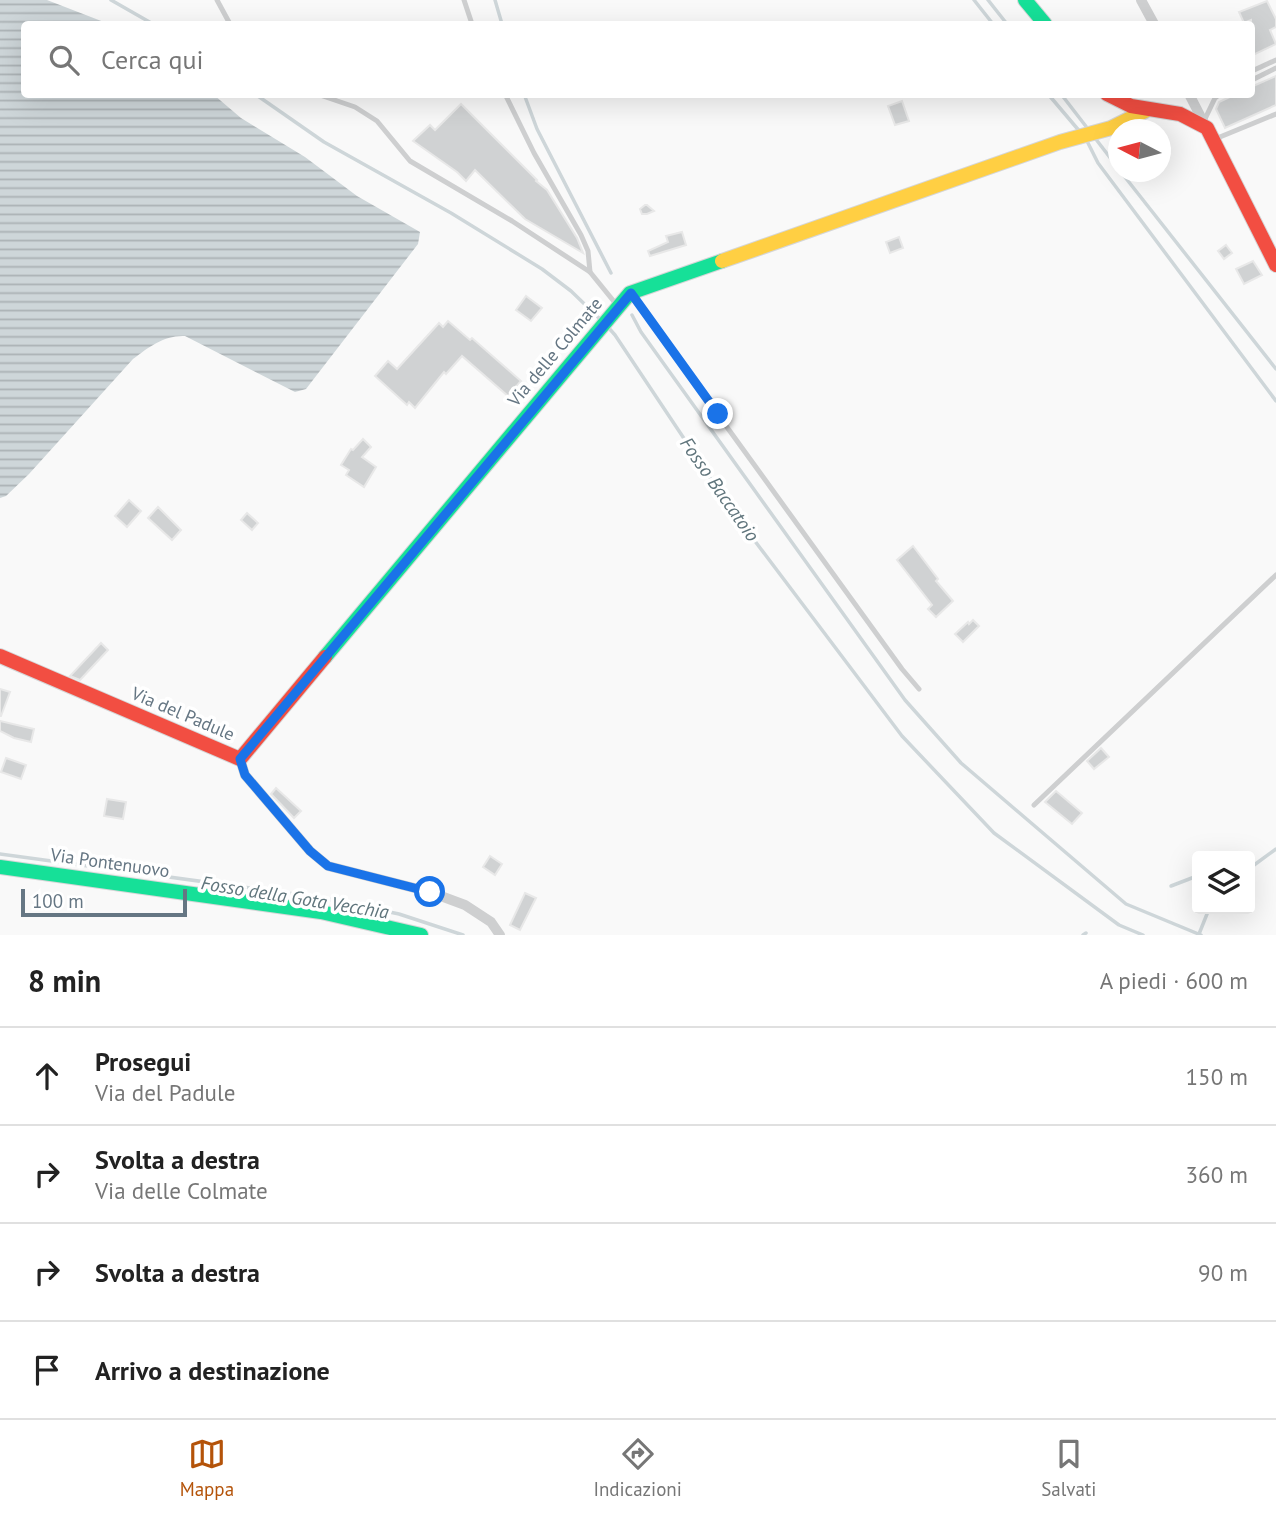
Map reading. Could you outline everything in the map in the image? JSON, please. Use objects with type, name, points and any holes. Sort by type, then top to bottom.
[{"type":"street","points":[[1026,0],[1043,21]]},
{"type":"street","points":[[1141,0],[1152,21]]},
{"type":"street","points":[[1113,98],[1122,104],[1145,111],[1172,113],[1192,119],[1208,130]]},
{"type":"street","points":[[1195,98],[1208,130],[1276,265]]},
{"type":"street","name":"Via delle Colmate","points":[[240,759],[631,293],[1060,142],[1111,128],[1145,111]]},
{"type":"street","name":"Via del Padule","points":[[0,656],[240,759],[245,775],[310,851],[328,866],[430,892],[464,905],[491,922],[500,935]]},
{"type":"street","name":"Via Pontenuovo","points":[[0,867],[321,912],[421,935]]},
{"type":"lane","points":[[217,0],[228,21]]},
{"type":"lane","points":[[464,0],[471,21]]},
{"type":"lane","points":[[1255,69],[1276,60]]},
{"type":"lane","points":[[1255,78],[1276,68]]},
{"type":"lane","points":[[329,98],[355,107],[377,121],[410,161],[512,221],[590,272],[615,311]]},
{"type":"lane","points":[[507,98],[534,153],[581,235],[588,251],[590,272]]},
{"type":"lane","points":[[1215,98],[1208,130],[1276,114]]},
{"type":"lane","points":[[631,293],[919,689]]},
{"type":"lane","points":[[1034,805],[1276,575]]},
{"type":"shaded area","points":[[0,0],[47,0],[101,21],[21,21],[21,98],[218,98],[241,118],[305,157],[357,196],[420,232],[418,244],[306,389],[295,392],[185,336],[164,340],[133,359],[29,474],[6,496],[0,498]]},
{"type":"building","points":[[1267,1],[1276,19],[1276,27],[1270,30],[1276,44],[1255,54],[1255,21],[1243,21],[1239,12]]},
{"type":"building","points":[[1276,76],[1276,105],[1225,128],[1216,109],[1219,102],[1228,98],[1255,98],[1255,85]]},
{"type":"building","points":[[902,101],[909,121],[895,125],[888,106]]},
{"type":"building","points":[[461,104],[547,190],[577,238],[583,253],[525,219],[475,170],[466,181],[413,141],[430,125],[435,130]]},
{"type":"building","points":[[645,205],[654,211],[642,214],[640,209]]},
{"type":"building","points":[[682,232],[686,245],[650,256],[648,251],[668,242],[666,236]]},
{"type":"building","points":[[899,237],[903,248],[890,253],[886,242]]},
{"type":"building","points":[[1226,245],[1232,253],[1224,259],[1218,251]]},
{"type":"building","points":[[1253,261],[1262,275],[1244,284],[1236,269]]},
{"type":"building","points":[[526,296],[542,308],[531,321],[516,310]]},
{"type":"building","points":[[448,321],[470,340],[472,338],[521,381],[508,396],[462,356],[446,374],[444,372],[415,408],[409,402],[407,405],[375,376],[388,361],[397,369],[439,323],[443,327]]},
{"type":"building","points":[[363,439],[371,447],[362,457],[376,467],[364,487],[346,475],[349,470],[341,465],[351,449]]},
{"type":"building","points":[[129,500],[141,511],[127,527],[115,516]]},
{"type":"building","points":[[158,507],[181,530],[172,540],[148,518]]},
{"type":"building","points":[[247,513],[258,523],[252,530],[241,520]]},
{"type":"building","points":[[913,546],[953,601],[936,617],[928,609],[932,605],[897,560]]},
{"type":"building","points":[[973,620],[979,626],[963,642],[955,634]]},
{"type":"building","points":[[101,643],[108,650],[80,680],[70,676]]},
{"type":"building","points":[[0,689],[10,692],[1,716],[0,716]]},
{"type":"building","points":[[0,721],[34,729],[31,742],[0,731]]},
{"type":"building","points":[[1101,748],[1109,757],[1094,769],[1087,761]]},
{"type":"building","points":[[6,758],[26,765],[21,779],[1,772]]},
{"type":"building","points":[[276,788],[301,811],[294,818],[271,794]]},
{"type":"building","points":[[1056,791],[1082,813],[1072,824],[1045,802]]},
{"type":"building","points":[[107,799],[126,802],[123,819],[104,816]]},
{"type":"building","points":[[490,856],[502,864],[495,875],[483,867]]},
{"type":"building","points":[[525,893],[536,898],[520,930],[510,925]]},
{"type":"waterway","name":"Fosso Baccatoio","points":[[111,0],[148,21]]},
{"type":"waterway","points":[[495,0],[501,21]]},
{"type":"waterway","points":[[974,0],[991,21]]},
{"type":"waterway","points":[[988,0],[1005,21]]},
{"type":"waterway","name":"Fosso Baccatoio","points":[[261,98],[324,142],[451,213],[542,269],[571,291],[601,320]]},
{"type":"waterway","points":[[525,98],[537,129],[611,273]]},
{"type":"waterway","points":[[1051,98],[1081,133]]},
{"type":"waterway","points":[[1064,98],[1088,129]]},
{"type":"waterway","points":[[1095,138],[1108,155]]},
{"type":"waterway","points":[[1086,139],[1098,163],[1276,401]]},
{"type":"waterway","points":[[1129,182],[1276,369]]},
{"type":"waterway","points":[[632,315],[641,332],[905,700],[961,763],[1126,904],[1201,935]]},
{"type":"waterway","name":"Fosso Baccatoio","points":[[607,326],[733,512],[902,736],[994,833],[1119,925],[1143,935]]},
{"type":"waterway","points":[[1255,864],[1276,849]]},
{"type":"waterway","name":"Fosso della Gota Vecchia","points":[[0,854],[323,898],[399,914],[463,935]]},
{"type":"waterway","points":[[1171,886],[1192,878]]},
{"type":"waterway","points":[[1199,934],[1207,914]]},
{"type":"traffic: fast","points":[[1025,0],[1042,21]]},
{"type":"traffic: fast","points":[[325,657],[630,293],[722,261]]},
{"type":"traffic: fast","points":[[0,867],[321,912],[421,935]]},
{"type":"traffic: slow","points":[[722,261],[1060,142],[1111,128],[1145,111]]},
{"type":"traffic: jam","points":[[1115,98],[1131,106],[1180,114],[1207,128],[1276,265]]},
{"type":"traffic: jam","points":[[0,656],[240,759],[325,657]]},
{"type":"route","points":[[430,892],[328,866],[310,851],[245,775],[240,759],[631,293],[718,414]]}]
